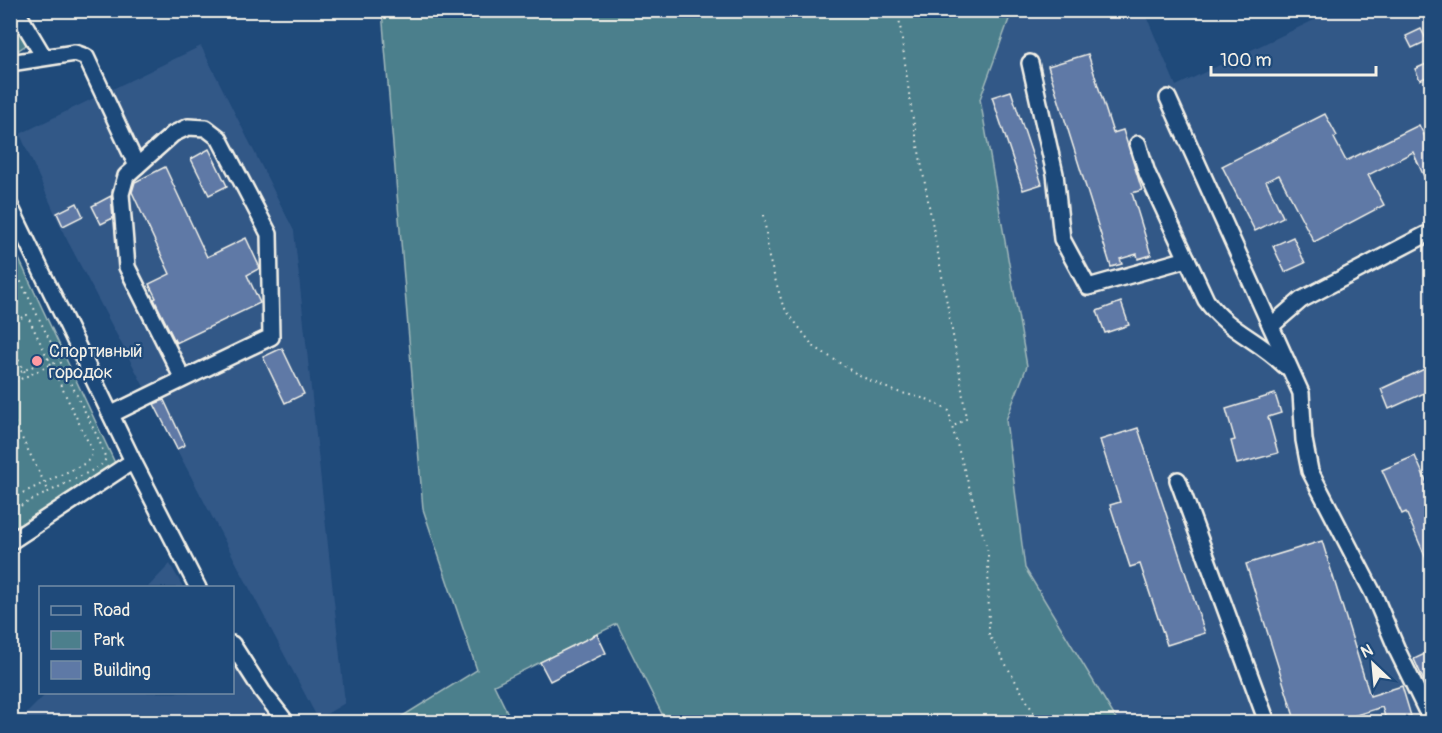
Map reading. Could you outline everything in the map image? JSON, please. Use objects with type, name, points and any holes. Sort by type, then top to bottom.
[{"type":"lane","points":[[16,10],[44,57]]},
{"type":"lane","points":[[10,63],[75,53],[86,57],[137,166]]},
{"type":"lane","points":[[1030,63],[1055,174],[1062,239],[1088,287],[1187,259]]},
{"type":"lane","points":[[1168,98],[1301,393],[1304,440],[1310,471],[1374,595],[1431,722]]},
{"type":"lane","points":[[112,414],[271,337],[269,234],[219,138],[206,128],[188,127],[173,134],[126,176],[122,194],[127,267],[183,379]]},
{"type":"lane","points":[[1138,144],[1147,173],[1206,300],[1214,312],[1236,332],[1270,351],[1291,372]]},
{"type":"lane","points":[[10,206],[133,461],[197,586]]},
{"type":"lane","points":[[1271,326],[1301,300],[1425,235]]},
{"type":"lane","points":[[10,542],[133,461]]},
{"type":"lane","points":[[1178,480],[1267,723]]},
{"type":"lane","points":[[234,647],[286,723]]},
{"type":"path","points":[[898,10],[911,108],[961,378],[966,418],[952,427]]},
{"type":"path","points":[[764,215],[769,258],[783,306],[813,346],[860,376],[894,391],[930,400],[949,411],[988,552],[989,635],[1039,723]]},
{"type":"path","points":[[10,277],[20,280],[106,459],[100,467],[12,510],[10,504]]},
{"type":"path","points":[[10,323],[27,315],[92,450],[92,455],[86,463],[10,499]]},
{"type":"path","points":[[10,344],[27,376]]},
{"type":"path","points":[[10,377],[57,355]]},
{"type":"path","points":[[10,384],[60,360]]},
{"type":"path","points":[[10,415],[49,492]]},
{"type":"shaded area","points":[[1012,11],[1144,11],[1176,86],[1333,11],[1365,16],[1376,11],[1431,11],[1431,722],[1118,722],[1025,568],[1006,420],[1027,366],[980,98]]},
{"type":"shaded area","points":[[201,46],[294,231],[345,703],[318,719],[64,234],[20,134]]},
{"type":"shaded area","points":[[170,564],[182,586],[149,586]]},
{"type":"shaded area","points":[[234,664],[274,722],[18,722],[46,694],[234,694]]},
{"type":"green space","points":[[10,11],[28,37],[26,45],[11,55]]},
{"type":"green space","points":[[382,11],[1012,11],[980,99],[1027,366],[1006,420],[1025,568],[1118,722],[666,722],[617,624],[494,685],[512,722],[393,722],[477,670],[423,509]]},
{"type":"green space","name":"Спортивный городок","points":[[11,242],[115,463],[64,495],[11,536]]},
{"type":"building","points":[[1421,29],[1427,41],[1412,48],[1406,36]]},
{"type":"building","points":[[1088,54],[1113,133],[1123,130],[1142,190],[1132,193],[1151,255],[1138,259],[1137,254],[1120,259],[1122,264],[1111,267],[1048,66]]},
{"type":"building","points":[[1431,62],[1431,75],[1420,80],[1415,69]]},
{"type":"building","points":[[1011,91],[1042,184],[1023,190],[992,97]]},
{"type":"building","points":[[1325,114],[1337,136],[1334,138],[1346,161],[1419,125],[1431,149],[1431,192],[1413,152],[1368,175],[1384,205],[1314,242],[1279,175],[1266,181],[1283,217],[1255,231],[1222,166]]},
{"type":"building","points":[[209,149],[227,186],[209,195],[191,159]]},
{"type":"building","points":[[165,167],[207,257],[246,238],[260,268],[247,275],[260,303],[176,343],[149,284],[170,274],[132,192],[135,182]]},
{"type":"building","points":[[111,196],[113,218],[101,224],[92,206]]},
{"type":"building","points":[[77,203],[83,216],[63,226],[57,213]]},
{"type":"building","points":[[1293,237],[1305,263],[1285,272],[1273,246]]},
{"type":"building","points":[[1121,302],[1129,325],[1105,333],[1097,311]]},
{"type":"building","points":[[282,348],[304,394],[285,403],[263,357]]},
{"type":"building","points":[[1431,366],[1431,390],[1389,409],[1381,389]]},
{"type":"building","points":[[1275,394],[1281,413],[1268,417],[1278,453],[1237,464],[1231,441],[1235,440],[1226,409]]},
{"type":"building","points":[[164,400],[185,445],[177,449],[154,404]]},
{"type":"building","points":[[1138,428],[1205,633],[1167,645],[1140,564],[1130,567],[1110,505],[1120,502],[1100,440]]},
{"type":"building","points":[[1415,456],[1431,492],[1431,570],[1406,512],[1402,514],[1382,470]]},
{"type":"building","points":[[1322,541],[1370,696],[1402,686],[1411,716],[1387,723],[1382,707],[1331,723],[1296,723],[1246,564]]},
{"type":"building","points":[[597,634],[606,653],[550,681],[540,662]]},
{"type":"building","points":[[1431,651],[1431,696],[1414,659]]},
{"type":"place","name":"Спортивный городок","points":[[37,361]]}]
